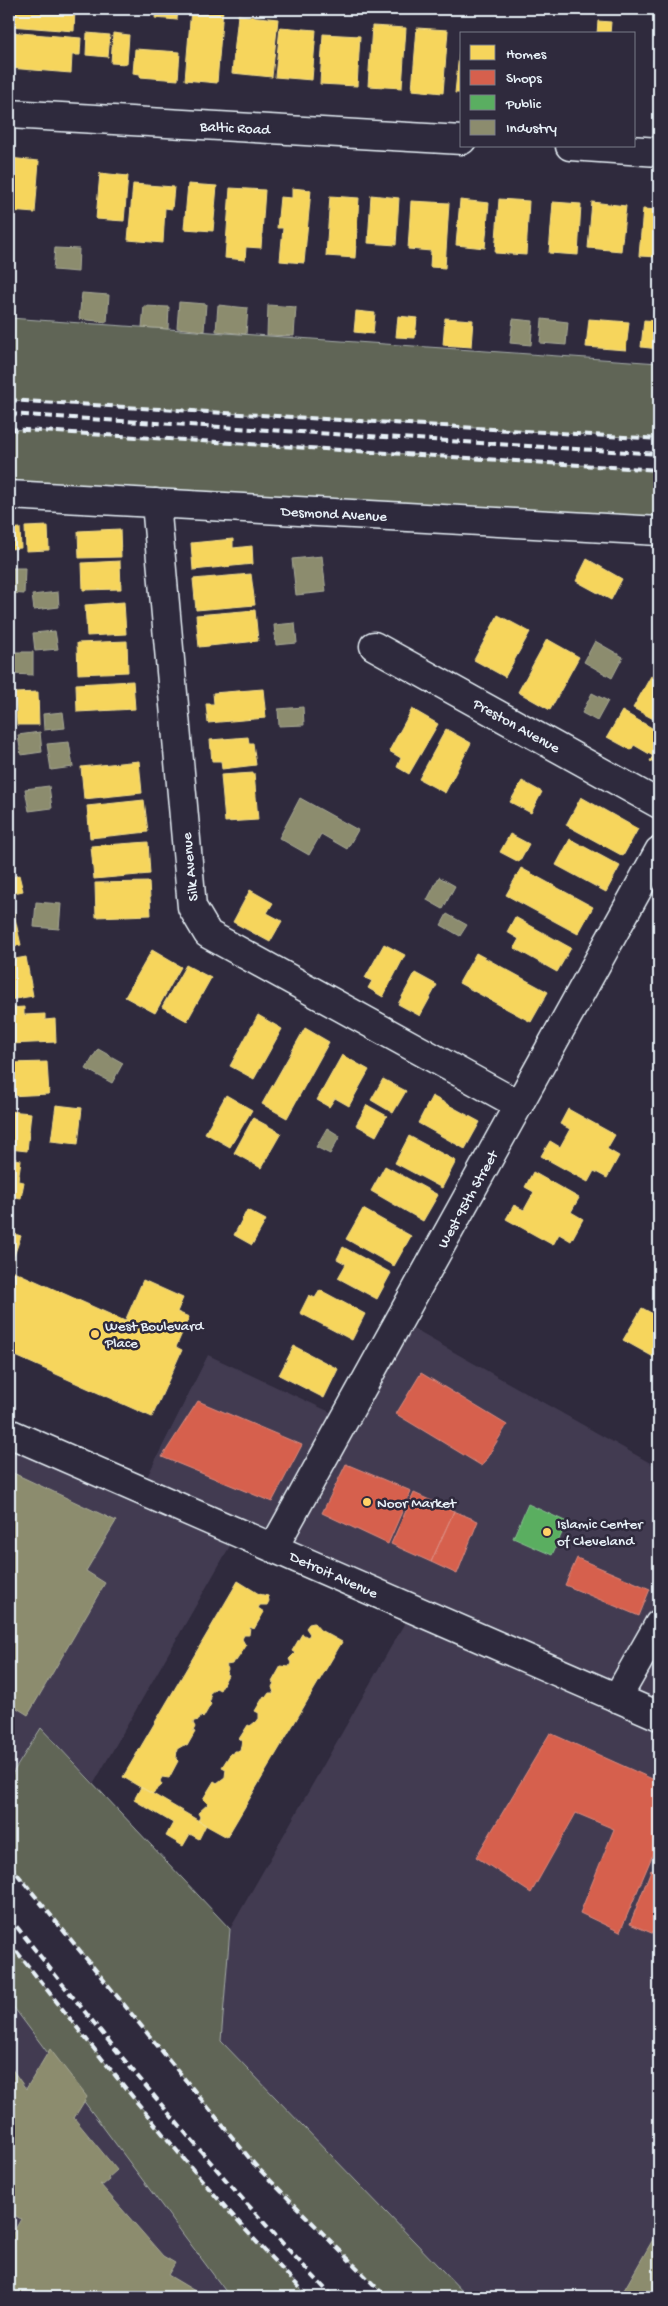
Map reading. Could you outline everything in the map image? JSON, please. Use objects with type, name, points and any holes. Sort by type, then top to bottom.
[{"type":"street","name":"Baltic Road","points":[[9,114],[460,140]]},
{"type":"street","points":[[600,148],[659,152]]},
{"type":"street","name":"Desmond Avenue","points":[[9,495],[659,531]]},
{"type":"street","name":"Silk Avenue","points":[[156,503],[192,907],[208,934],[519,1104]]},
{"type":"street","name":"Preston Avenue","points":[[374,646],[659,804]]},
{"type":"street","name":"West 95th Street","points":[[274,1547],[659,851]]},
{"type":"street","name":"Detroit Avenue","points":[[9,1433],[659,1716]]},
{"type":"street","points":[[616,1698],[659,1624]]},
{"type":"shaded area","points":[[399,1321],[659,1468],[659,2297],[468,2297],[221,2041],[230,1929],[412,1610],[238,1532],[94,1783],[41,1728],[9,1779],[9,1433],[141,1489],[208,1355],[345,1419]]},
{"type":"shaded area","points":[[9,2001],[230,2297],[9,2297]]},
{"type":"green space","points":[[9,318],[659,363],[659,439],[9,400]]},
{"type":"green space","points":[[9,429],[659,470],[659,531],[9,495]]},
{"type":"green space","points":[[41,1728],[230,1929],[221,2041],[468,2297],[386,2297],[255,2165],[9,1863],[9,1779]]},
{"type":"green space","points":[[9,1942],[154,2124],[230,2212],[309,2297],[230,2297],[9,2001]]},
{"type":"building: Homes","points":[[11,9],[75,9],[74,31],[9,26]]},
{"type":"building: Homes","points":[[156,9],[178,9],[177,20],[155,18]]},
{"type":"building: Homes","points":[[191,9],[223,9],[217,83],[185,80]]},
{"type":"building: Homes","points":[[238,15],[278,19],[272,77],[232,73]]},
{"type":"building: Homes","points":[[598,21],[611,22],[610,32],[597,32]]},
{"type":"building: Homes","points":[[372,26],[406,28],[402,88],[368,86]]},
{"type":"building: Homes","points":[[280,27],[316,30],[312,80],[275,77]]},
{"type":"building: Homes","points":[[417,28],[448,30],[443,93],[412,90]]},
{"type":"building: Homes","points":[[9,32],[81,38],[80,55],[72,55],[71,73],[9,68]]},
{"type":"building: Homes","points":[[87,33],[110,35],[108,57],[86,55]]},
{"type":"building: Homes","points":[[113,33],[129,35],[127,64],[111,63]]},
{"type":"building: Homes","points":[[323,34],[360,36],[357,86],[320,84]]},
{"type":"building: Homes","points":[[460,44],[460,93],[455,93]]},
{"type":"building: Homes","points":[[135,49],[180,52],[178,80],[140,77],[140,74],[133,73]]},
{"type":"building: Homes","points":[[9,158],[39,161],[35,213],[9,211]]},
{"type":"building: Homes","points":[[100,173],[128,176],[124,221],[96,219]]},
{"type":"building: Homes","points":[[133,184],[174,187],[172,209],[165,208],[163,243],[128,240]]},
{"type":"building: Homes","points":[[188,184],[217,186],[213,231],[184,229]]},
{"type":"building: Homes","points":[[230,188],[265,190],[261,248],[246,247],[245,260],[225,258]]},
{"type":"building: Homes","points":[[292,188],[311,190],[304,263],[280,261],[283,228],[277,228],[280,197],[292,198]]},
{"type":"building: Homes","points":[[371,195],[399,198],[396,245],[368,243]]},
{"type":"building: Homes","points":[[330,196],[359,198],[355,258],[326,256]]},
{"type":"building: Homes","points":[[499,199],[529,201],[526,255],[495,253]]},
{"type":"building: Homes","points":[[460,200],[489,203],[485,248],[456,245]]},
{"type":"building: Homes","points":[[411,201],[449,203],[445,268],[430,267],[431,251],[408,249]]},
{"type":"building: Homes","points":[[553,202],[581,204],[578,255],[549,253]]},
{"type":"building: Homes","points":[[592,202],[626,206],[621,251],[588,248]]},
{"type":"building: Homes","points":[[643,209],[659,210],[659,257],[639,256]]},
{"type":"building: Homes","points":[[356,311],[375,313],[373,334],[354,332]]},
{"type":"building: Homes","points":[[398,316],[417,318],[415,338],[396,337]]},
{"type":"building: Homes","points":[[445,318],[473,320],[471,347],[443,345]]},
{"type":"building: Homes","points":[[589,319],[629,322],[626,350],[586,347]]},
{"type":"building: Homes","points":[[644,320],[659,321],[659,349],[641,347]]},
{"type":"building: Homes","points":[[48,526],[49,550],[26,551],[25,527]]},
{"type":"building: Homes","points":[[20,528],[21,548],[9,549],[9,529]]},
{"type":"building: Homes","points":[[120,529],[121,557],[79,558],[78,531]]},
{"type":"building: Homes","points":[[233,539],[233,548],[252,546],[253,564],[193,570],[191,543]]},
{"type":"building: Homes","points":[[587,559],[622,579],[611,600],[576,581]]},
{"type":"building: Homes","points":[[120,561],[121,589],[83,590],[82,563]]},
{"type":"building: Homes","points":[[251,574],[255,605],[196,610],[193,579]]},
{"type":"building: Homes","points":[[124,602],[126,634],[87,636],[85,605]]},
{"type":"building: Homes","points":[[255,610],[258,641],[199,647],[196,615]]},
{"type":"building: Homes","points":[[498,615],[530,632],[505,677],[474,660]]},
{"type":"building: Homes","points":[[547,639],[579,657],[550,710],[518,692]]},
{"type":"building: Homes","points":[[127,641],[128,672],[78,674],[77,643]]},
{"type":"building: Homes","points":[[651,676],[659,681],[659,722],[633,708]]},
{"type":"building: Homes","points":[[133,681],[135,709],[77,712],[76,684]]},
{"type":"building: Homes","points":[[263,689],[266,718],[208,723],[206,704],[214,704],[213,693]]},
{"type":"building: Homes","points":[[38,692],[39,725],[17,725],[15,693]]},
{"type":"building: Homes","points":[[412,709],[438,724],[409,774],[397,767],[401,758],[389,751]]},
{"type":"building: Homes","points":[[622,711],[659,732],[659,766],[650,761],[653,756],[634,745],[631,750],[607,737]]},
{"type":"building: Homes","points":[[446,729],[471,743],[445,793],[419,779]]},
{"type":"building: Homes","points":[[248,737],[249,743],[253,743],[256,765],[222,769],[221,761],[212,761],[210,740]]},
{"type":"building: Homes","points":[[139,761],[142,793],[84,799],[81,767]]},
{"type":"building: Homes","points":[[254,773],[258,820],[225,822],[221,775]]},
{"type":"building: Homes","points":[[522,781],[542,792],[531,813],[510,802]]},
{"type":"building: Homes","points":[[581,797],[638,829],[623,856],[566,825]]},
{"type":"building: Homes","points":[[144,800],[148,832],[90,838],[87,806]]},
{"type":"building: Homes","points":[[510,834],[529,844],[519,862],[500,852]]},
{"type":"building: Homes","points":[[570,839],[620,866],[606,892],[556,865]]},
{"type":"building: Homes","points":[[148,842],[150,874],[94,879],[91,846]]},
{"type":"building: Homes","points":[[521,868],[593,907],[578,934],[506,895]]},
{"type":"building: Homes","points":[[19,875],[23,891],[9,894],[9,878]]},
{"type":"building: Homes","points":[[149,882],[151,915],[96,917],[95,883]]},
{"type":"building: Homes","points":[[250,890],[273,903],[267,913],[282,921],[270,942],[233,922]]},
{"type":"building: Homes","points":[[12,905],[21,945],[9,947],[9,906]]},
{"type":"building: Homes","points":[[515,917],[571,948],[557,972],[514,948],[519,939],[507,932]]},
{"type":"building: Homes","points":[[384,944],[405,955],[383,997],[368,988],[372,981],[365,978]]},
{"type":"building: Homes","points":[[152,950],[181,967],[155,1013],[125,997]]},
{"type":"building: Homes","points":[[476,953],[548,992],[531,1022],[459,983]]},
{"type":"building: Homes","points":[[26,957],[33,996],[9,1000],[9,960]]},
{"type":"building: Homes","points":[[186,965],[211,978],[187,1021],[162,1007]]},
{"type":"building: Homes","points":[[415,973],[437,985],[420,1016],[398,1004]]},
{"type":"building: Homes","points":[[24,1007],[24,1015],[45,1014],[45,1020],[55,1019],[56,1042],[9,1044],[9,1008]]},
{"type":"building: Homes","points":[[258,1015],[282,1029],[254,1079],[230,1066]]},
{"type":"building: Homes","points":[[305,1028],[329,1042],[287,1118],[262,1104]]},
{"type":"building: Homes","points":[[342,1055],[369,1070],[349,1106],[335,1098],[329,1107],[317,1100]]},
{"type":"building: Homes","points":[[47,1062],[49,1094],[9,1096],[9,1063]]},
{"type":"building: Homes","points":[[383,1079],[406,1091],[393,1113],[371,1100]]},
{"type":"building: Homes","points":[[226,1095],[252,1110],[230,1147],[205,1133]]},
{"type":"building: Homes","points":[[432,1096],[480,1122],[465,1149],[418,1123]]},
{"type":"building: Homes","points":[[56,1105],[82,1108],[78,1144],[51,1141]]},
{"type":"building: Homes","points":[[367,1105],[387,1116],[376,1136],[356,1125]]},
{"type":"building: Homes","points":[[568,1109],[615,1135],[607,1149],[619,1156],[607,1178],[594,1171],[588,1182],[541,1156],[550,1141],[560,1147],[570,1129],[560,1124]]},
{"type":"building: Homes","points":[[9,1111],[31,1113],[27,1151],[9,1149]]},
{"type":"building: Homes","points":[[253,1118],[281,1133],[261,1168],[234,1153]]},
{"type":"building: Homes","points":[[409,1136],[456,1161],[442,1188],[395,1163]]},
{"type":"building: Homes","points":[[9,1158],[21,1160],[18,1181],[24,1182],[21,1198],[9,1196]]},
{"type":"building: Homes","points":[[385,1166],[438,1195],[423,1221],[371,1191]]},
{"type":"building: Homes","points":[[533,1172],[579,1198],[571,1212],[583,1219],[571,1241],[559,1234],[553,1245],[506,1219],[514,1205],[524,1210],[534,1192],[525,1187]]},
{"type":"building: Homes","points":[[363,1209],[411,1236],[394,1266],[346,1239]]},
{"type":"building: Homes","points":[[247,1210],[266,1220],[252,1245],[234,1235]]},
{"type":"building: Homes","points":[[9,1232],[21,1236],[11,1264],[9,1263]]},
{"type":"building: Homes","points":[[343,1247],[391,1273],[377,1299],[338,1278],[346,1264],[337,1259]]},
{"type":"building: Homes","name":"West Boulevard Place","points":[[9,1269],[125,1321],[143,1280],[183,1298],[177,1312],[189,1317],[176,1347],[182,1350],[152,1417],[9,1353]]},
{"type":"building: Homes","points":[[320,1290],[365,1314],[352,1340],[300,1313],[309,1295],[315,1298]]},
{"type":"building: Homes","points":[[642,1308],[659,1317],[659,1360],[623,1340]]},
{"type":"building: Homes","points":[[294,1346],[338,1369],[324,1398],[279,1375]]},
{"type":"building: Homes","points":[[238,1581],[259,1594],[268,1596],[269,1601],[267,1605],[260,1605],[258,1608],[264,1612],[254,1629],[250,1627],[249,1635],[244,1635],[242,1639],[246,1646],[236,1661],[234,1660],[232,1664],[226,1665],[228,1669],[226,1674],[228,1675],[220,1690],[216,1688],[209,1694],[211,1698],[209,1702],[211,1704],[203,1718],[201,1716],[199,1720],[194,1721],[195,1727],[193,1731],[195,1732],[187,1746],[184,1745],[177,1749],[176,1759],[178,1761],[169,1778],[162,1777],[160,1781],[162,1785],[152,1794],[123,1777]]},
{"type":"building: Homes","points":[[314,1623],[320,1630],[342,1642],[227,1837],[198,1821],[200,1817],[198,1813],[208,1804],[203,1799],[214,1781],[217,1783],[225,1777],[226,1769],[222,1767],[231,1753],[240,1751],[242,1740],[239,1739],[248,1725],[250,1726],[259,1719],[259,1713],[255,1711],[264,1696],[266,1697],[269,1693],[274,1693],[272,1687],[274,1683],[272,1682],[281,1666],[289,1667],[291,1663],[289,1659],[295,1653],[292,1651],[302,1634],[308,1637],[310,1634],[306,1628],[309,1624]]},
{"type":"building: Homes","points":[[141,1787],[206,1825],[199,1839],[190,1834],[183,1846],[166,1836],[173,1823],[134,1800]]},
{"type":"building: Shops","points":[[421,1373],[507,1425],[482,1466],[396,1414]]},
{"type":"building: Shops","points":[[198,1401],[302,1445],[272,1502],[162,1457]]},
{"type":"building: Shops","name":"Noor Market","points":[[346,1464],[411,1491],[388,1544],[322,1513]]},
{"type":"building: Shops","points":[[414,1493],[454,1511],[431,1562],[391,1544]]},
{"type":"building: Shops","points":[[454,1511],[478,1521],[457,1574],[431,1562]]},
{"type":"building: Shops","points":[[577,1558],[650,1589],[639,1616],[565,1585]]},
{"type":"building: Shops","points":[[550,1733],[659,1782],[659,1840],[620,1932],[580,1913],[614,1829],[576,1813],[531,1893],[476,1857]]},
{"type":"building: Shops","points":[[651,1870],[659,1874],[659,1936],[630,1924]]},
{"type":"building: Public","points":[[528,1504],[567,1522],[552,1555],[513,1538]]},
{"type":"building: Industry","points":[[55,248],[79,249],[78,272],[53,270]]},
{"type":"building: Industry","points":[[82,293],[109,295],[107,322],[79,319]]},
{"type":"building: Industry","points":[[179,302],[206,304],[204,331],[177,328]]},
{"type":"building: Industry","points":[[218,305],[248,308],[246,334],[216,331]]},
{"type":"building: Industry","points":[[268,305],[296,307],[294,336],[267,335]]},
{"type":"building: Industry","points":[[144,306],[169,307],[168,329],[142,327]]},
{"type":"building: Industry","points":[[513,319],[533,321],[531,345],[510,343]]},
{"type":"building: Industry","points":[[542,319],[568,322],[566,345],[540,343]]},
{"type":"building: Industry","points":[[322,556],[326,592],[296,595],[292,559]]},
{"type":"building: Industry","points":[[9,568],[25,568],[24,594],[9,593]]},
{"type":"building: Industry","points":[[58,592],[59,607],[34,610],[32,595]]},
{"type":"building: Industry","points":[[295,623],[297,643],[276,645],[274,625]]},
{"type":"building: Industry","points":[[55,631],[58,649],[35,651],[33,633]]},
{"type":"building: Industry","points":[[595,641],[623,657],[612,678],[584,662]]},
{"type":"building: Industry","points":[[11,652],[33,652],[33,675],[11,674]]},
{"type":"building: Industry","points":[[659,666],[659,677],[655,674]]},
{"type":"building: Industry","points":[[592,693],[608,701],[597,721],[582,713]]},
{"type":"building: Industry","points":[[303,707],[304,725],[279,726],[278,709]]},
{"type":"building: Industry","points":[[63,712],[65,728],[44,730],[43,714]]},
{"type":"building: Industry","points":[[40,732],[42,752],[21,755],[18,735]]},
{"type":"building: Industry","points":[[69,742],[73,767],[51,770],[47,744]]},
{"type":"building: Industry","points":[[49,786],[52,808],[29,811],[25,789]]},
{"type":"building: Industry","points":[[300,798],[358,830],[347,849],[321,834],[309,855],[279,838]]},
{"type":"building: Industry","points":[[439,877],[455,886],[443,909],[427,900]]},
{"type":"building: Industry","points":[[36,902],[61,904],[59,929],[34,927]]},
{"type":"building: Industry","points":[[447,914],[467,925],[460,936],[441,925]]},
{"type":"building: Industry","points":[[98,1049],[123,1063],[112,1083],[86,1069]]},
{"type":"building: Industry","points":[[327,1128],[340,1136],[330,1154],[316,1147]]},
{"type":"building: Industry","points":[[9,1471],[116,1521],[86,1571],[105,1583],[28,1715],[9,1703]]},
{"type":"building: Industry","points":[[50,2049],[87,2097],[74,2118],[117,2170],[103,2185],[100,2184],[163,2256],[175,2263],[168,2275],[205,2297],[9,2297],[9,2240],[21,2219],[9,2212],[9,2065],[26,2089]]},
{"type":"building: Industry","points":[[659,2229],[659,2297],[620,2297]]},
{"type":"railway","points":[[9,400],[659,439]]},
{"type":"railway","points":[[9,414],[659,454]]},
{"type":"railway","points":[[9,429],[659,470]]},
{"type":"railway","points":[[9,1864],[255,2165],[386,2297]]},
{"type":"railway","points":[[9,1917],[87,2015],[207,2159],[333,2297]]},
{"type":"railway","points":[[9,1942],[154,2124],[230,2212],[309,2297]]},
{"type":"place","name":"West Boulevard Place","points":[[95,1334]]},
{"type":"place","name":"Noor Market","points":[[367,1502]]},
{"type":"place","name":"Islamic Center of Cleveland","points":[[547,1532]]}]
